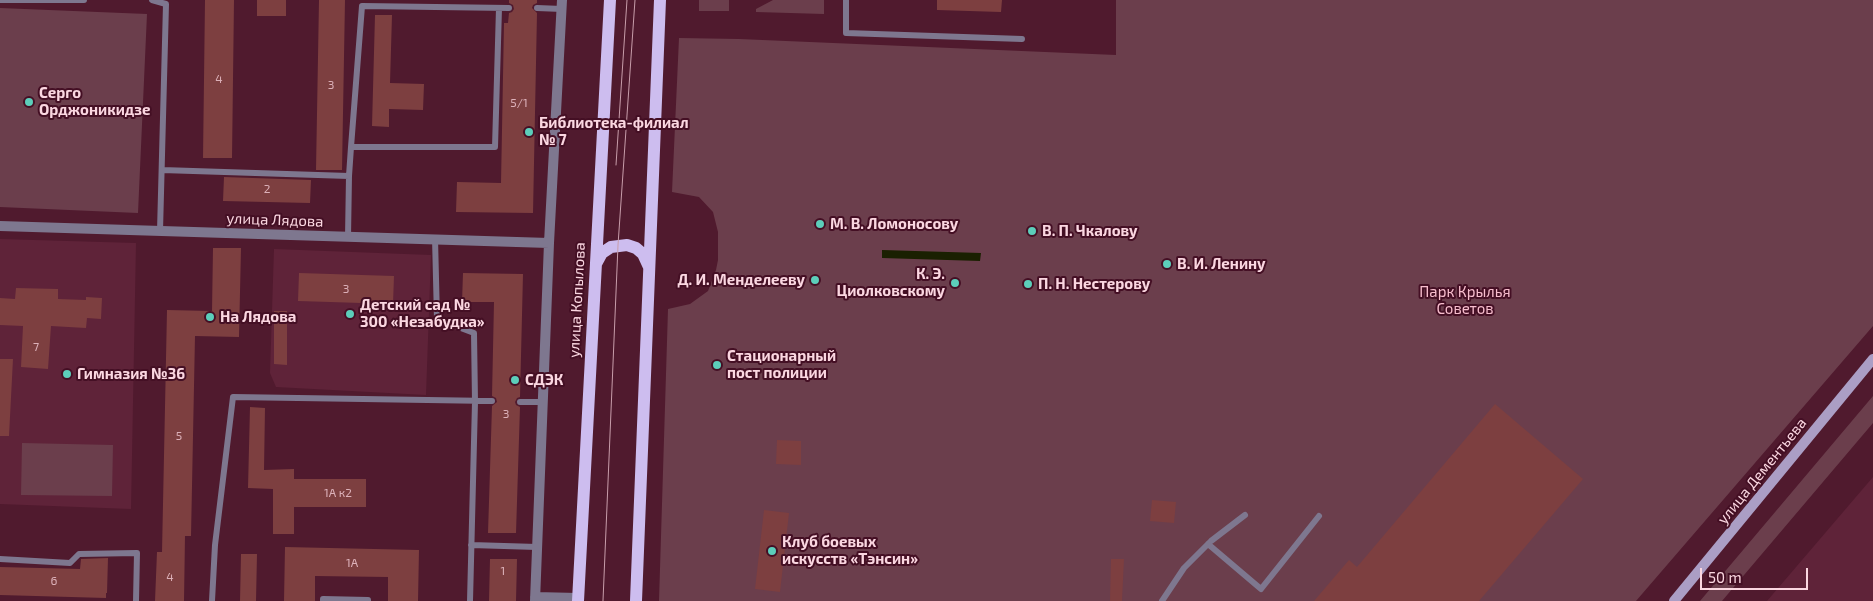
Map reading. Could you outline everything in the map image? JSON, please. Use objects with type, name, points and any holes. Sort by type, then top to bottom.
[{"type":"main road","name":"улица Копылова","points":[[578,600],[594,270],[610,0]]},
{"type":"main road","points":[[636,601],[660,0]]},
{"type":"main road","points":[[594,270],[602,253],[611,246],[628,245],[636,248],[643,254],[648,262],[650,272]]},
{"type":"main road","name":"улица Дементьева","points":[[1674,601],[1873,359]]},
{"type":"street","name":"улица Копылова","points":[[535,599],[562,4]]},
{"type":"street","name":"улица Лядова","points":[[0,226],[550,243]]},
{"type":"street","points":[[535,599],[578,600]]},
{"type":"lane","points":[[0,0],[84,0]]},
{"type":"lane","points":[[152,0],[166,2],[160,231]]},
{"type":"lane","points":[[846,0],[846,33],[1022,39]]},
{"type":"lane","points":[[537,8],[562,4]]},
{"type":"lane","points":[[348,237],[349,176],[362,6],[509,8]]},
{"type":"lane","points":[[352,147],[494,147],[499,8]]},
{"type":"lane","points":[[162,170],[349,176]]},
{"type":"lane","points":[[435,238],[437,319],[474,333],[475,402],[470,601]]},
{"type":"lane","points":[[212,601],[215,545],[233,397],[492,401]]},
{"type":"lane","points":[[520,402],[543,402]]},
{"type":"lane","points":[[1162,601],[1184,568],[1208,544],[1245,515]]},
{"type":"lane","points":[[1208,544],[1261,589],[1319,516]]},
{"type":"lane","points":[[471,545],[537,547]]},
{"type":"lane","points":[[0,559],[70,562],[79,554],[137,553],[136,601]]},
{"type":"lane","points":[[323,601],[323,599],[368,601]]},
{"type":"shaded area","name":"Гимназия №36","points":[[0,239],[136,243],[131,509],[0,504]]},
{"type":"shaded area","name":"Детский сад № 300 «Незабудка»","points":[[274,249],[431,255],[426,395],[276,387],[270,373]]},
{"type":"shaded area","points":[[882,250],[981,253],[980,261],[882,258]]},
{"type":"shaded area","points":[[1873,477],[1873,601],[1767,601]]},
{"type":"green space","points":[[699,0],[729,0],[729,11],[699,11]]},
{"type":"green space","points":[[773,0],[824,0],[824,14],[756,12],[756,9]]},
{"type":"green space","name":"Парк Крылья Советов","points":[[1116,0],[1873,0],[1873,326],[1636,601],[659,601],[668,309],[690,304],[708,291],[718,260],[718,232],[713,212],[699,197],[672,192],[679,38],[1116,55]]},
{"type":"green space","points":[[0,8],[147,14],[138,213],[0,207]]},
{"type":"green space","points":[[1873,396],[1873,423],[1722,601],[1700,601]]},
{"type":"green space","points":[[22,443],[113,445],[112,496],[21,495]]},
{"type":"building","points":[[205,0],[234,0],[232,158],[203,158]]},
{"type":"building","points":[[257,0],[286,0],[286,16],[257,16]]},
{"type":"building","points":[[319,0],[345,0],[342,170],[316,170]]},
{"type":"building","points":[[509,0],[537,0],[537,3],[532,8],[537,13],[533,213],[456,212],[457,182],[501,183],[504,23],[508,23],[509,13],[514,9]]},
{"type":"building","points":[[937,0],[1002,0],[1001,12],[937,10]]},
{"type":"building","points":[[375,15],[392,15],[390,83],[424,84],[423,110],[389,109],[389,127],[372,126]]},
{"type":"building","points":[[224,177],[311,180],[310,203],[223,201]]},
{"type":"building","points":[[213,248],[241,248],[239,337],[195,336],[191,536],[185,536],[184,601],[155,601],[157,552],[162,552],[167,310],[212,311]]},
{"type":"building","points":[[299,273],[394,276],[393,304],[298,301]]},
{"type":"building","points":[[463,273],[523,274],[520,397],[515,402],[520,407],[516,533],[488,533],[492,406],[497,402],[496,398],[492,396],[494,302],[462,302]]},
{"type":"building","points":[[16,288],[58,289],[58,299],[86,300],[86,297],[102,298],[101,319],[87,318],[86,328],[51,326],[48,369],[21,367],[23,326],[0,325],[0,298],[15,299]]},
{"type":"building","points":[[274,311],[287,311],[287,365],[274,364]]},
{"type":"building","points":[[0,359],[13,359],[9,436],[0,436]]},
{"type":"building","points":[[1495,404],[1583,479],[1479,601],[1314,601],[1349,560],[1357,567]]},
{"type":"building","points":[[250,407],[265,408],[264,470],[294,469],[294,479],[366,479],[366,507],[294,507],[294,534],[273,534],[273,489],[248,488]]},
{"type":"building","points":[[777,440],[801,441],[801,465],[776,464]]},
{"type":"building","points":[[1152,500],[1176,502],[1174,523],[1150,521]]},
{"type":"building","name":"Клуб боевых искусств «Тэнсин»","points":[[764,510],[789,513],[780,592],[755,589]]},
{"type":"building","points":[[285,547],[419,550],[418,601],[388,601],[388,577],[315,576],[315,601],[284,601]]},
{"type":"building","points":[[241,554],[257,554],[256,601],[240,601]]},
{"type":"building","points":[[108,558],[106,598],[0,595],[0,567],[80,569],[81,559]]},
{"type":"building","points":[[490,559],[517,559],[516,601],[489,601]]},
{"type":"building","points":[[1111,559],[1124,559],[1122,601],[1110,601]]},
{"type":"tram line","points":[[616,165],[627,0]]},
{"type":"tram line","points":[[603,601],[618,245],[635,0]]},
{"type":"place","name":"Серго Орджоникидзе","points":[[29,102]]},
{"type":"place","name":"Библиотека-филиал № 7","points":[[529,132]]},
{"type":"place","name":"М. В. Ломоносову","points":[[820,224]]},
{"type":"place","name":"В. П. Чкалову","points":[[1032,231]]},
{"type":"place","name":"В. И. Ленину","points":[[1167,264]]},
{"type":"place","name":"Д. И. Менделееву","points":[[815,280]]},
{"type":"place","name":"К. Э. Циолковскому","points":[[955,283]]},
{"type":"place","name":"П. Н. Нестерову","points":[[1028,284]]},
{"type":"place","name":"Детский сад № 300 «Незабудка»","points":[[350,314]]},
{"type":"place","name":"На Лядова","points":[[210,317]]},
{"type":"place","name":"Стационарный пост полиции","points":[[717,365]]},
{"type":"place","name":"Гимназия №36","points":[[67,374]]},
{"type":"place","name":"СДЭК","points":[[515,380]]},
{"type":"place","name":"Клуб боевых искусств «Тэнсин»","points":[[772,551]]}]
